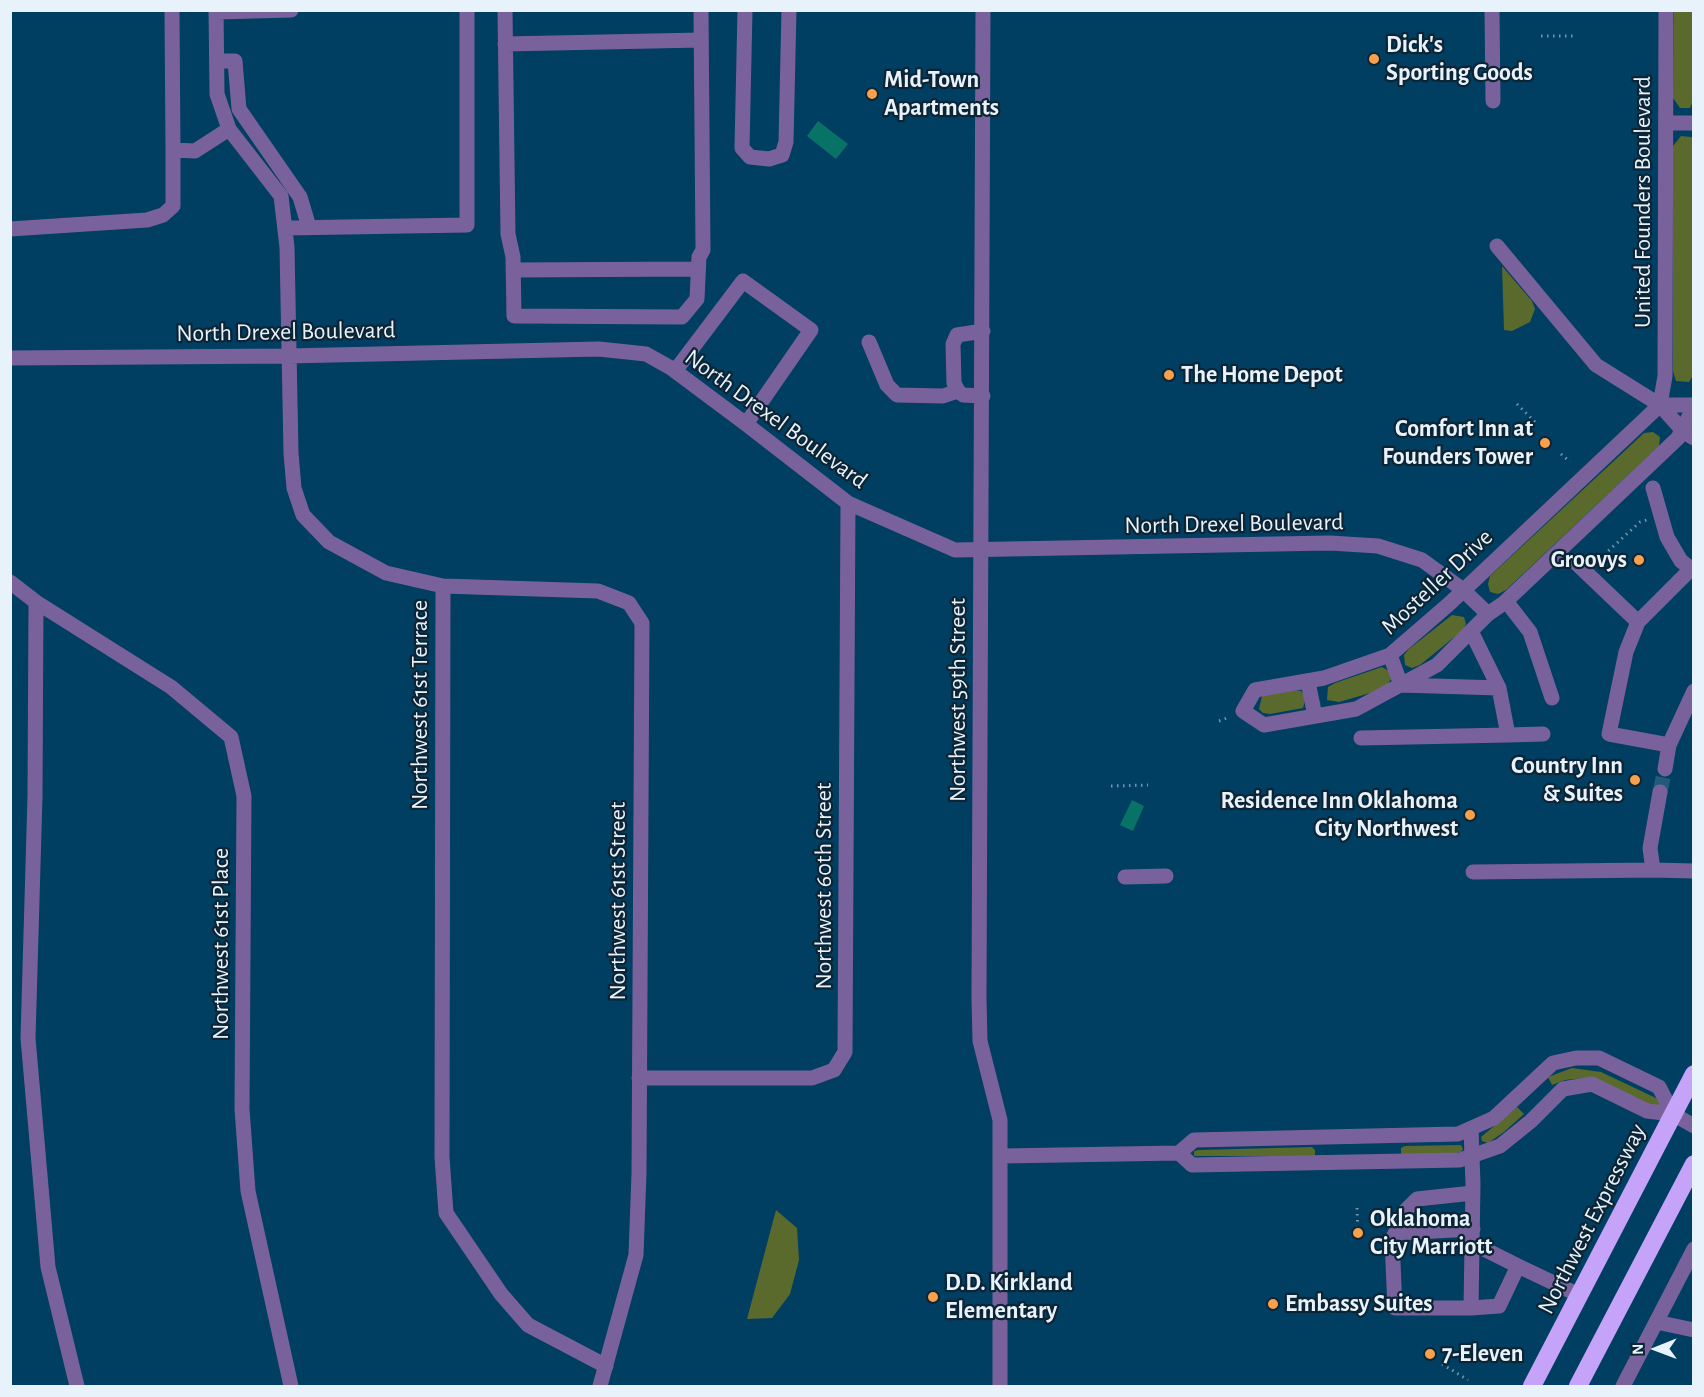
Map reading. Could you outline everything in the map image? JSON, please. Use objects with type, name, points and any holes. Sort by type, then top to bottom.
[{"type":"highway","name":"Northwest Expressway","points":[[1532,1386],[1694,1074]]},
{"type":"highway","points":[[1578,1386],[1694,1164]]},
{"type":"street","points":[[10,229],[147,220],[163,215],[173,206],[171,10]]},
{"type":"street","points":[[216,11],[291,10]]},
{"type":"street","points":[[285,228],[467,225],[467,10]]},
{"type":"street","points":[[505,10],[508,234],[513,270],[514,316],[682,317],[698,299],[699,257],[703,250],[701,10]]},
{"type":"street","points":[[745,10],[742,148],[750,157],[769,159],[782,155],[786,142],[789,10]]},
{"type":"street","name":"Northwest 59th Street","points":[[984,10],[980,1041],[1000,1120],[1002,1156],[1000,1386]]},
{"type":"street","points":[[1492,10],[1492,101]]},
{"type":"street","name":"United Founders Boulevard","points":[[1662,399],[1666,10]]},
{"type":"street","name":"Northwest 61st Terrace","points":[[216,11],[217,94],[229,129],[281,196],[288,247],[288,356],[294,488],[303,515],[329,542],[386,573],[443,586],[442,1157],[446,1213],[501,1294],[528,1325],[606,1366]]},
{"type":"street","points":[[505,44],[701,40]]},
{"type":"street","points":[[217,61],[235,61],[239,109],[300,197],[309,227]]},
{"type":"street","points":[[1666,123],[1694,123]]},
{"type":"street","points":[[173,150],[195,151],[229,129]]},
{"type":"street","points":[[1497,246],[1596,365],[1662,399],[1694,406],[1689,435]]},
{"type":"street","points":[[513,270],[699,269]]},
{"type":"street","points":[[675,371],[744,280],[803,324],[811,330],[746,424]]},
{"type":"street","points":[[983,331],[957,335],[953,344],[957,391],[963,395],[983,396]]},
{"type":"street","points":[[869,342],[887,385],[897,395],[943,396],[957,391]]},
{"type":"street","name":"North Drexel Boulevard","points":[[10,358],[599,350],[646,354],[675,371],[848,503],[955,550],[1330,543],[1378,546],[1422,560],[1462,589],[1488,614]]},
{"type":"street","points":[[1662,399],[1689,435]]},
{"type":"street","name":"Mosteller Drive","points":[[1662,399],[1449,604],[1390,655],[1308,682],[1255,690],[1243,711],[1264,726],[1356,709],[1437,665],[1488,614],[1506,601],[1689,435]]},
{"type":"street","points":[[1653,489],[1660,516],[1674,552],[1692,570],[1638,622],[1628,645],[1609,734],[1669,746]]},
{"type":"street","name":"Northwest 60th Street","points":[[639,1078],[812,1078],[834,1070],[845,1052],[848,503]]},
{"type":"street","points":[[1579,567],[1638,622]]},
{"type":"street","name":"Northwest 61st Place","points":[[10,582],[36,602],[171,687],[231,737],[244,796],[242,1109],[248,1191],[291,1386]]},
{"type":"street","name":"Northwest 61st Street","points":[[443,586],[598,591],[629,603],[642,623],[636,1255],[600,1386]]},
{"type":"street","points":[[1506,601],[1530,632],[1552,698]]},
{"type":"street","points":[[36,602],[36,796],[28,1038],[48,1267],[77,1386]]},
{"type":"street","points":[[1471,631],[1499,688],[1508,735]]},
{"type":"street","points":[[1390,655],[1401,685],[1499,688]]},
{"type":"street","points":[[1308,682],[1315,716]]},
{"type":"street","points":[[1665,769],[1669,746],[1694,691]]},
{"type":"street","points":[[1361,738],[1543,734]]},
{"type":"street","points":[[1653,870],[1650,848],[1660,792]]},
{"type":"street","points":[[1473,872],[1694,871]]},
{"type":"street","points":[[1125,877],[1166,876]]},
{"type":"street","points":[[1002,1156],[1179,1153],[1194,1140],[1458,1134],[1494,1118],[1553,1063],[1576,1058],[1599,1058],[1659,1087],[1673,1114]]},
{"type":"street","points":[[1529,1084],[1547,1106]]},
{"type":"street","points":[[1179,1153],[1192,1165],[1404,1163],[1460,1160],[1500,1146],[1547,1106],[1563,1089],[1592,1084],[1647,1111],[1673,1114],[1694,1126]]},
{"type":"street","points":[[1471,1129],[1473,1156],[1471,1308]]},
{"type":"street","points":[[1473,1193],[1417,1199],[1406,1210],[1392,1240],[1395,1308],[1499,1306],[1518,1266]]},
{"type":"street","points":[[1396,1233],[1473,1236],[1518,1266],[1579,1295]]},
{"type":"street","points":[[1623,1386],[1694,1250]]},
{"type":"street","points":[[1656,1322],[1694,1330]]},
{"type":"path","points":[[1541,36],[1576,36]]},
{"type":"path","points":[[1517,404],[1538,425]]},
{"type":"path","points":[[1561,454],[1570,462]]},
{"type":"path","points":[[1579,567],[1616,544],[1640,522],[1660,516]]},
{"type":"path","points":[[1616,544],[1619,547]]},
{"type":"path","points":[[1111,786],[1148,785]]},
{"type":"path","points":[[1357,1208],[1358,1233]]},
{"type":"path","points":[[1442,1364],[1468,1380]]},
{"type":"shaded area","points":[[1674,11],[1693,11],[1693,101],[1690,108],[1680,108],[1673,98]]},
{"type":"shaded area","points":[[818,121],[848,144],[836,159],[807,136]]},
{"type":"shaded area","points":[[1681,136],[1691,137],[1694,140],[1694,374],[1689,382],[1676,381],[1673,371],[1673,146]]},
{"type":"shaded area","points":[[1502,266],[1532,301],[1535,309],[1530,322],[1512,331],[1504,330]]},
{"type":"shaded area","points":[[1653,432],[1660,437],[1659,446],[1506,590],[1498,594],[1490,592],[1488,584],[1490,576],[1644,433]]},
{"type":"shaded area","points":[[1452,615],[1464,617],[1466,624],[1463,630],[1420,665],[1412,668],[1405,665],[1404,655],[1409,649]]},
{"type":"shaded area","points":[[1382,667],[1389,671],[1392,678],[1384,689],[1339,702],[1327,700],[1328,687]]},
{"type":"shaded area","points":[[1294,690],[1301,691],[1306,697],[1303,708],[1270,714],[1263,713],[1259,709],[1262,696]]},
{"type":"shaded area","points":[[1132,800],[1144,806],[1133,831],[1120,825]]},
{"type":"shaded area","points":[[1572,1068],[1601,1072],[1656,1098],[1662,1105],[1658,1110],[1585,1078],[1565,1080],[1552,1085],[1548,1077]]},
{"type":"shaded area","points":[[1517,1107],[1524,1114],[1488,1143],[1482,1141],[1481,1137]]},
{"type":"shaded area","points":[[1461,1145],[1463,1149],[1461,1152],[1452,1154],[1401,1154],[1401,1148],[1405,1146]]},
{"type":"shaded area","points":[[1312,1147],[1315,1150],[1315,1156],[1194,1156],[1194,1151],[1198,1150]]},
{"type":"shaded area","points":[[776,1210],[797,1228],[799,1260],[790,1294],[772,1318],[747,1319]]},
{"type":"tunnel","points":[[1660,792],[1665,769]]},
{"type":"place","name":"Dick's Sporting Goods","points":[[1374,59]]},
{"type":"place","name":"Mid-Town Apartments","points":[[872,94]]},
{"type":"place","name":"The Home Depot","points":[[1169,375]]},
{"type":"place","name":"Comfort Inn at Founders Tower","points":[[1545,443]]},
{"type":"place","name":"Groovys","points":[[1639,560]]},
{"type":"place","name":"Country Inn & Suites","points":[[1635,780]]},
{"type":"place","name":"Residence Inn Oklahoma City Northwest","points":[[1470,815]]},
{"type":"place","name":"Oklahoma City Marriott","points":[[1358,1233]]},
{"type":"place","name":"D.D. Kirkland Elementary","points":[[933,1297]]},
{"type":"place","name":"Embassy Suites","points":[[1273,1304]]},
{"type":"place","name":"7-Eleven","points":[[1430,1354]]}]
